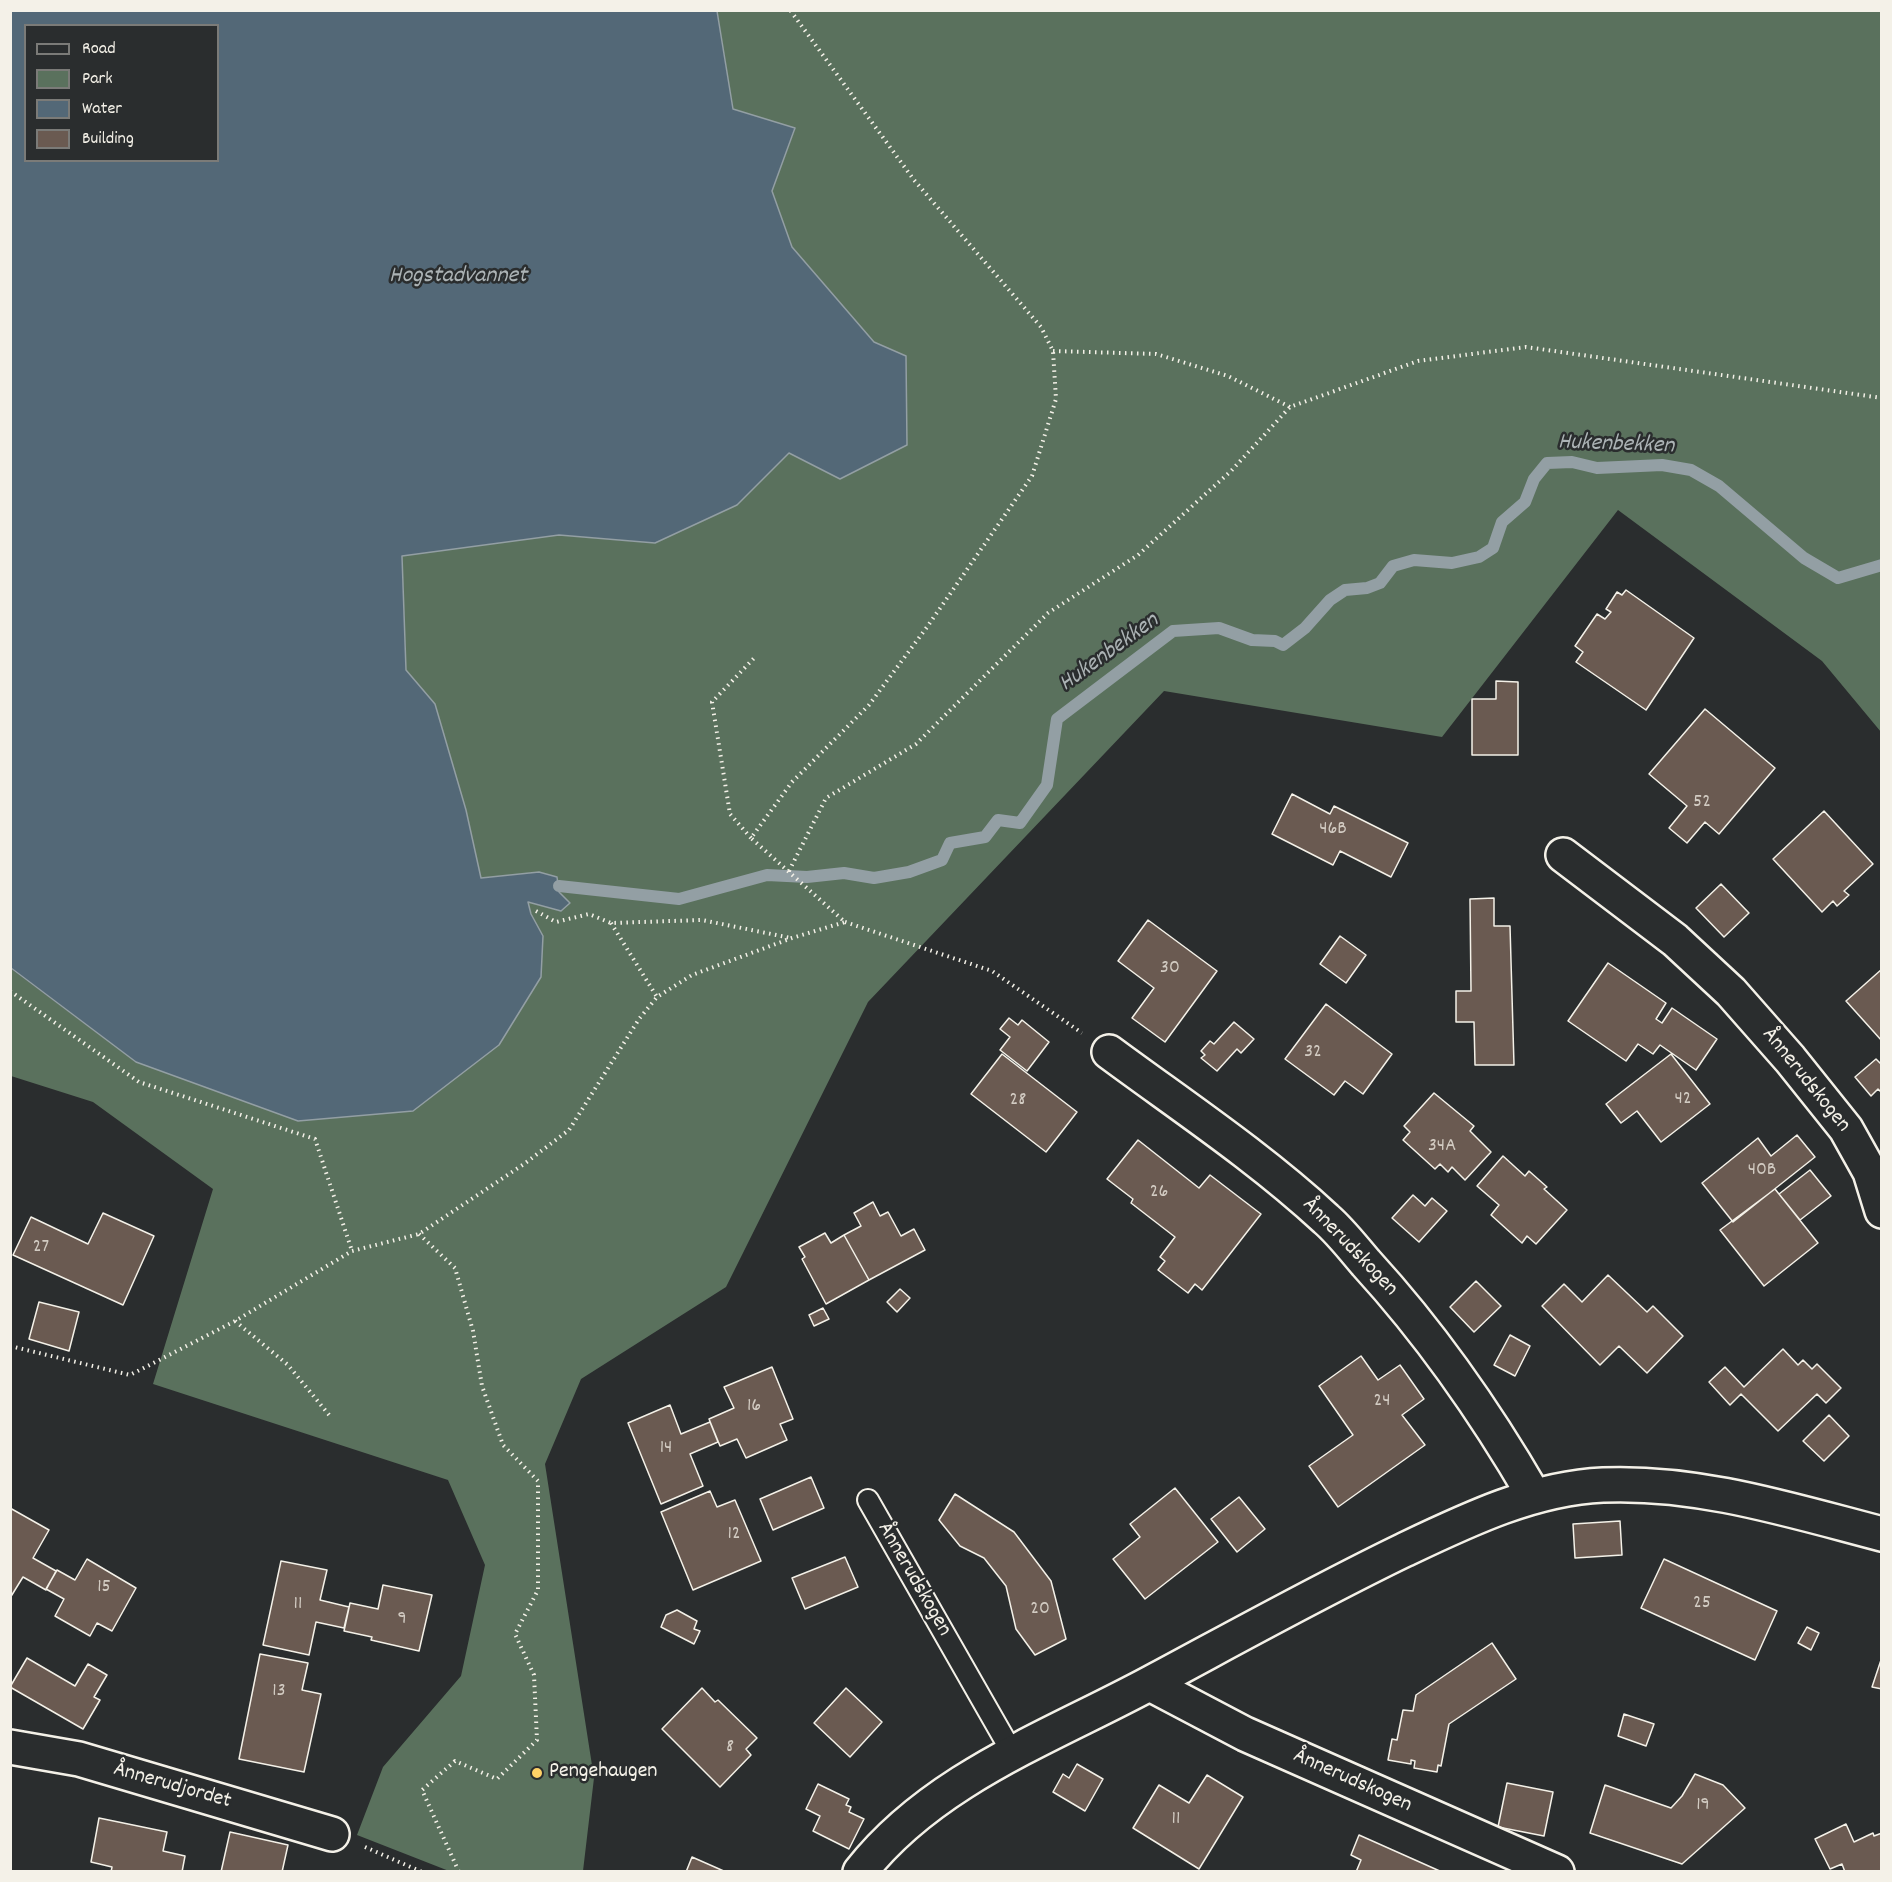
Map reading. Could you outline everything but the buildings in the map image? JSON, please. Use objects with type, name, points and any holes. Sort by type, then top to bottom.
[{"type":"street","name":"Ånnerudskogen","points":[[1563,855],[1676,940],[1731,992],[1790,1059],[1846,1129],[1870,1172],[1881,1210]]},
{"type":"street","name":"Ånnerudskogen","points":[[1109,1052],[1278,1176],[1328,1221],[1394,1293],[1443,1355],[1501,1440],[1534,1496]]},
{"type":"street","points":[[860,1872],[896,1833],[932,1802],[1012,1754],[1150,1684],[1344,1578],[1451,1527],[1534,1496],[1602,1485],[1675,1487],[1760,1502],[1881,1530]]},
{"type":"street","name":"Ånnerudskogen","points":[[1150,1684],[1245,1734],[1557,1872]]},
{"type":"street","name":"Ånnerudjordet","points":[[10,1747],[79,1759],[332,1834]]},
{"type":"lane","name":"Ånnerudskogen","points":[[868,1500],[1012,1754]]},
{"type":"path","points":[[752,838],[792,782],[869,705],[927,627],[1032,476],[1056,399],[1053,351],[1041,327],[914,180],[790,10]]},
{"type":"path","points":[[790,872],[826,798],[916,744],[1048,613],[1138,555],[1230,471],[1290,407],[1418,361],[1526,347],[1881,398]]},
{"type":"path","points":[[1053,351],[1156,354],[1228,376],[1290,407]]},
{"type":"path","points":[[756,656],[712,702],[730,814],[752,838],[845,922],[992,971],[1109,1052]]},
{"type":"path","points":[[536,911],[556,922],[590,914],[611,923],[702,920],[792,938]]},
{"type":"path","points":[[10,1346],[130,1375],[235,1321],[352,1251],[420,1234],[524,1164],[569,1130],[639,1019],[657,997],[692,975],[792,938],[845,922]]},
{"type":"path","points":[[611,923],[657,997]]},
{"type":"path","points":[[10,991],[139,1082],[315,1139],[352,1251]]},
{"type":"path","points":[[420,1234],[455,1268],[473,1330],[482,1386],[503,1445],[538,1481],[538,1590],[515,1634],[534,1675],[537,1740],[496,1779],[455,1761],[422,1790],[459,1872]]},
{"type":"path","points":[[235,1321],[288,1365],[330,1416]]},
{"type":"path","points":[[332,1834],[422,1872]]},
{"type":"green space","points":[[717,11],[1881,11],[1881,732],[1822,661],[1618,510],[1442,737],[1164,691],[868,1002],[726,1287],[581,1379],[545,1464],[594,1778],[583,1871],[449,1871],[357,1835],[383,1767],[461,1676],[485,1565],[448,1480],[153,1384],[213,1189],[93,1102],[11,1076],[10,968],[136,1062],[543,936],[531,914],[528,902],[561,911],[557,877],[539,872],[481,878],[466,810],[435,704],[406,670],[402,555],[559,535],[655,543],[737,505],[789,453],[840,479],[906,356],[874,342],[792,247],[772,191],[795,129],[733,109]]},
{"type":"water","name":"Hogstadvannet","points":[[10,11],[717,11],[733,109],[795,128],[772,191],[792,247],[874,342],[906,356],[907,445],[840,479],[789,453],[737,505],[655,543],[559,535],[402,556],[406,670],[435,704],[466,810],[481,878],[539,872],[557,877],[559,892],[570,903],[561,911],[528,902],[531,914],[543,936],[541,977],[499,1045],[413,1111],[298,1121],[136,1062],[11,968]]},
{"type":"waterway","name":"Hukenbekken","points":[[559,886],[679,899],[767,875],[807,877],[844,873],[874,878],[909,872],[942,860],[950,843],[985,837],[998,820],[1020,823],[1047,785],[1057,719],[1173,631],[1219,628],[1252,640],[1275,641],[1283,645],[1305,628],[1330,600],[1345,590],[1367,588],[1380,583],[1393,566],[1414,560],[1452,563],[1479,557],[1493,548],[1502,522],[1525,502],[1534,479],[1547,463],[1572,462],[1597,468],[1662,465],[1691,470],[1719,486],[1804,558],[1838,578],[1882,565]]},
{"type":"place","name":"Pengehaugen","points":[[537,1773]]}]
